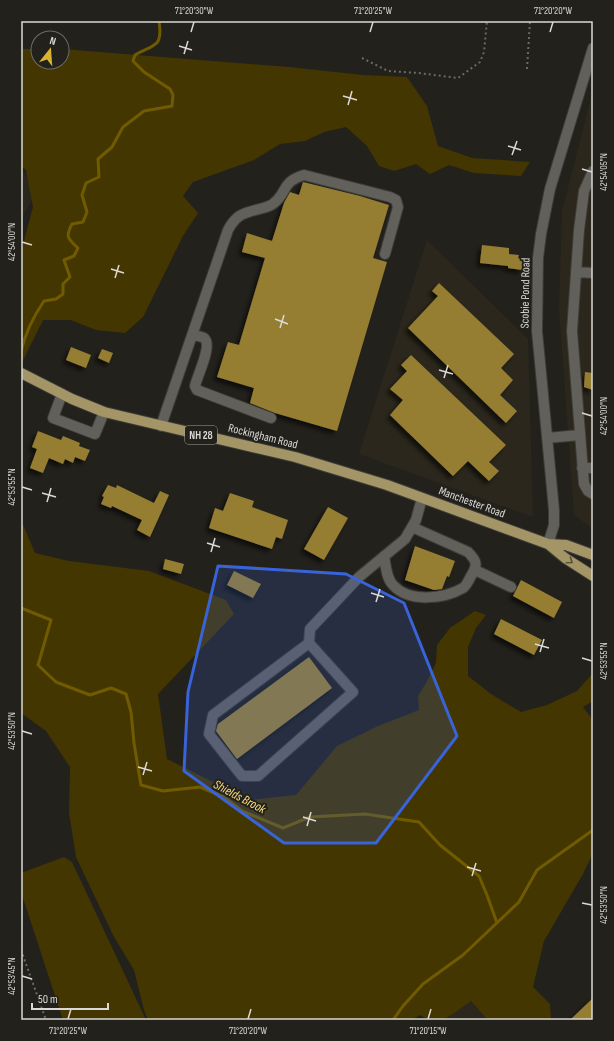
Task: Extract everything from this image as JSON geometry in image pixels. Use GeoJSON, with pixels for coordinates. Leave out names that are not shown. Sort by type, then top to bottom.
{"type":"FeatureCollection","features":[{"type":"Feature","properties":{"kind":"main road","name":"Rockingham Road"},"geometry":{"type":"LineString","coordinates":[[21,373],[62,394],[104,412],[295,458],[387,485]]}},
{"type":"Feature","properties":{"kind":"main road","name":"Manchester Road"},"geometry":{"type":"LineString","coordinates":[[387,485],[548,544],[566,545],[593,555]]}},
{"type":"Feature","properties":{"kind":"main road","name":"Manchester Road"},"geometry":{"type":"LineString","coordinates":[[548,544],[565,558],[593,576]]}},
{"type":"Feature","properties":{"kind":"street","name":"Scobie Pond Road"},"geometry":{"type":"LineString","coordinates":[[548,544],[554,525],[554,510],[537,331],[538,276],[541,234],[556,166],[593,48]]}},
{"type":"Feature","properties":{"kind":"street"},"geometry":{"type":"LineString","coordinates":[[593,172],[584,191],[579,230],[572,331],[582,468],[585,488],[593,494]]}},
{"type":"Feature","properties":{"kind":"street"},"geometry":{"type":"LineString","coordinates":[[161,426],[228,230],[233,220],[242,214],[267,207],[274,203],[287,184],[295,178],[304,175],[390,196],[396,200],[398,207],[385,254]]}},
{"type":"Feature","properties":{"kind":"street"},"geometry":{"type":"LineString","coordinates":[[576,272],[593,273]]}},
{"type":"Feature","properties":{"kind":"street"},"geometry":{"type":"LineString","coordinates":[[192,335],[204,338],[207,343],[207,350],[195,386],[197,390],[272,418]]}},
{"type":"Feature","properties":{"kind":"street"},"geometry":{"type":"LineString","coordinates":[[62,394],[53,418],[95,434],[104,412]]}},
{"type":"Feature","properties":{"kind":"street"},"geometry":{"type":"LineString","coordinates":[[547,438],[580,435]]}},
{"type":"Feature","properties":{"kind":"street"},"geometry":{"type":"LineString","coordinates":[[582,468],[593,468]]}},
{"type":"Feature","properties":{"kind":"street"},"geometry":{"type":"LineString","coordinates":[[310,643],[213,715],[209,734],[242,776],[258,776],[353,692],[310,643],[310,629],[359,577],[405,539],[416,520],[422,498]]}},
{"type":"Feature","properties":{"kind":"street"},"geometry":{"type":"LineString","coordinates":[[384,556],[388,578],[393,586],[402,592],[413,596],[427,598],[464,588],[475,570],[476,564],[474,558],[468,552],[412,527]]}},
{"type":"Feature","properties":{"kind":"street"},"geometry":{"type":"LineString","coordinates":[[475,570],[511,587]]}},
{"type":"Feature","properties":{"kind":"path"},"geometry":{"type":"LineString","coordinates":[[362,58],[388,71],[458,78],[480,62],[484,52],[487,21]]}},
{"type":"Feature","properties":{"kind":"path"},"geometry":{"type":"LineString","coordinates":[[527,69],[530,21]]}},
{"type":"Feature","properties":{"kind":"path"},"geometry":{"type":"LineString","coordinates":[[21,950],[46,1020]]}},
{"type":"Feature","properties":{"kind":"highlighted area"},"geometry":{"type":"Polygon","coordinates":[[[218,566],[346,574],[404,603],[457,736],[376,843],[284,843],[184,771],[188,692],[218,566]]]}},
{"type":"Feature","properties":{"kind":"shaded area"},"geometry":{"type":"Polygon","coordinates":[[[21,49],[30,49],[30,70],[70,70],[70,50],[289,67],[363,75],[407,77],[427,106],[438,146],[472,158],[530,162],[521,176],[474,173],[449,165],[430,174],[416,164],[394,171],[379,166],[367,146],[346,127],[324,132],[305,141],[280,144],[254,160],[193,182],[183,196],[198,213],[183,236],[143,317],[125,333],[96,330],[71,320],[43,320],[22,362],[21,252],[33,207],[26,170],[21,166],[21,49]]]}},
{"type":"Feature","properties":{"kind":"shaded area"},"geometry":{"type":"Polygon","coordinates":[[[593,90],[593,529],[574,515],[559,308],[562,211],[593,90]]]}},
{"type":"Feature","properties":{"kind":"shaded area"},"geometry":{"type":"Polygon","coordinates":[[[21,171],[40,186],[21,219],[21,171]]]}},
{"type":"Feature","properties":{"kind":"shaded area"},"geometry":{"type":"Polygon","coordinates":[[[427,240],[528,339],[533,517],[359,454],[427,240]]]}},
{"type":"Feature","properties":{"kind":"shaded area"},"geometry":{"type":"Polygon","coordinates":[[[21,520],[35,553],[69,561],[149,571],[226,600],[234,614],[158,694],[167,759],[249,800],[296,795],[337,746],[378,726],[419,710],[418,696],[436,663],[437,645],[450,628],[475,611],[486,615],[476,628],[468,647],[468,676],[491,694],[521,712],[547,705],[577,691],[593,673],[593,701],[583,707],[593,720],[593,853],[583,874],[544,941],[533,987],[550,1004],[551,1020],[488,1020],[471,1001],[453,1014],[441,1020],[428,1019],[420,1015],[411,1020],[148,1020],[134,970],[114,937],[76,857],[69,813],[70,767],[46,731],[21,713],[21,520]]]}},
{"type":"Feature","properties":{"kind":"shaded area"},"geometry":{"type":"Polygon","coordinates":[[[64,857],[72,862],[146,1020],[63,1020],[21,892],[21,873],[64,857]]]}},
{"type":"Feature","properties":{"kind":"shaded area"},"geometry":{"type":"Polygon","coordinates":[[[487,972],[514,1020],[425,1020],[487,972]]]}},
{"type":"Feature","properties":{"kind":"building"},"geometry":{"type":"Polygon","coordinates":[[[303,182],[360,196],[389,205],[373,258],[387,262],[337,431],[275,413],[250,403],[254,388],[217,377],[228,342],[239,345],[265,258],[242,252],[247,233],[272,241],[284,203],[290,192],[299,195],[303,182]]]}},
{"type":"Feature","properties":{"kind":"building"},"geometry":{"type":"Polygon","coordinates":[[[482,245],[509,248],[509,254],[519,255],[518,258],[524,259],[522,270],[508,268],[508,266],[480,263],[482,245]]]}},
{"type":"Feature","properties":{"kind":"building"},"geometry":{"type":"Polygon","coordinates":[[[439,283],[514,354],[501,368],[513,380],[500,395],[517,411],[506,423],[408,328],[438,296],[432,291],[439,283]]]}},
{"type":"Feature","properties":{"kind":"building"},"geometry":{"type":"Polygon","coordinates":[[[71,347],[91,355],[86,368],[66,360],[71,347]]]}},
{"type":"Feature","properties":{"kind":"building"},"geometry":{"type":"Polygon","coordinates":[[[102,349],[113,353],[109,363],[98,358],[102,349]]]}},
{"type":"Feature","properties":{"kind":"building"},"geometry":{"type":"Polygon","coordinates":[[[411,355],[506,445],[489,462],[499,471],[489,481],[468,461],[453,476],[390,415],[403,400],[390,389],[407,371],[401,365],[411,355]]]}},
{"type":"Feature","properties":{"kind":"building"},"geometry":{"type":"Polygon","coordinates":[[[585,372],[593,373],[593,390],[584,387],[585,372]]]}},
{"type":"Feature","properties":{"kind":"building"},"geometry":{"type":"Polygon","coordinates":[[[38,431],[61,440],[63,436],[80,443],[79,446],[90,450],[85,461],[75,457],[73,463],[65,459],[63,464],[49,458],[43,473],[30,468],[37,449],[32,447],[38,431]]]}},
{"type":"Feature","properties":{"kind":"building"},"geometry":{"type":"Polygon","coordinates":[[[108,485],[116,488],[117,485],[154,503],[160,491],[169,495],[150,537],[137,530],[142,520],[112,506],[111,508],[101,504],[104,497],[102,496],[108,485]]]}},
{"type":"Feature","properties":{"kind":"building"},"geometry":{"type":"Polygon","coordinates":[[[230,493],[254,501],[252,507],[288,520],[282,539],[276,537],[272,549],[209,528],[215,508],[223,511],[230,493]]]}},
{"type":"Feature","properties":{"kind":"building"},"geometry":{"type":"Polygon","coordinates":[[[328,507],[348,518],[324,560],[304,549],[328,507]]]}},
{"type":"Feature","properties":{"kind":"building"},"geometry":{"type":"Polygon","coordinates":[[[415,546],[455,561],[449,577],[447,576],[442,589],[434,590],[405,580],[415,546]]]}},
{"type":"Feature","properties":{"kind":"building"},"geometry":{"type":"Polygon","coordinates":[[[165,559],[184,564],[181,574],[163,569],[165,559]]]}},
{"type":"Feature","properties":{"kind":"building"},"geometry":{"type":"Polygon","coordinates":[[[234,571],[261,584],[253,598],[227,585],[234,571]]]}},
{"type":"Feature","properties":{"kind":"building"},"geometry":{"type":"Polygon","coordinates":[[[521,580],[562,602],[554,618],[513,596],[521,580]]]}},
{"type":"Feature","properties":{"kind":"building"},"geometry":{"type":"Polygon","coordinates":[[[501,619],[542,640],[534,655],[494,634],[501,619]]]}},
{"type":"Feature","properties":{"kind":"building"},"geometry":{"type":"Polygon","coordinates":[[[309,657],[332,688],[237,759],[216,731],[218,724],[309,657]]]}},
{"type":"Feature","properties":{"kind":"building"},"geometry":{"type":"Polygon","coordinates":[[[593,998],[593,1020],[570,1020],[593,998]]]}},
{"type":"Feature","properties":{"kind":"waterway","name":"Shields Brook"},"geometry":{"type":"LineString","coordinates":[[21,352],[27,332],[40,307],[44,301],[56,299],[63,294],[63,284],[70,277],[64,260],[74,256],[78,248],[70,240],[68,235],[72,224],[83,222],[87,212],[82,195],[86,183],[99,177],[98,159],[112,147],[123,127],[144,111],[172,106],[173,95],[170,89],[144,72],[133,61],[135,55],[152,47],[158,41],[160,36],[159,21]]}},
{"type":"Feature","properties":{"kind":"waterway","name":"Shields Brook"},"geometry":{"type":"LineString","coordinates":[[21,608],[51,620],[38,665],[56,682],[90,695],[111,688],[126,694],[131,712],[134,743],[141,785],[163,791],[200,787],[224,797],[242,811],[283,828],[310,817],[365,814],[419,822],[440,845],[479,876],[497,923]]}},
{"type":"Feature","properties":{"kind":"waterway","name":"Shields Brook"},"geometry":{"type":"LineString","coordinates":[[393,1020],[403,1006],[423,984],[463,955],[519,902],[537,870],[593,830]]}}]}
